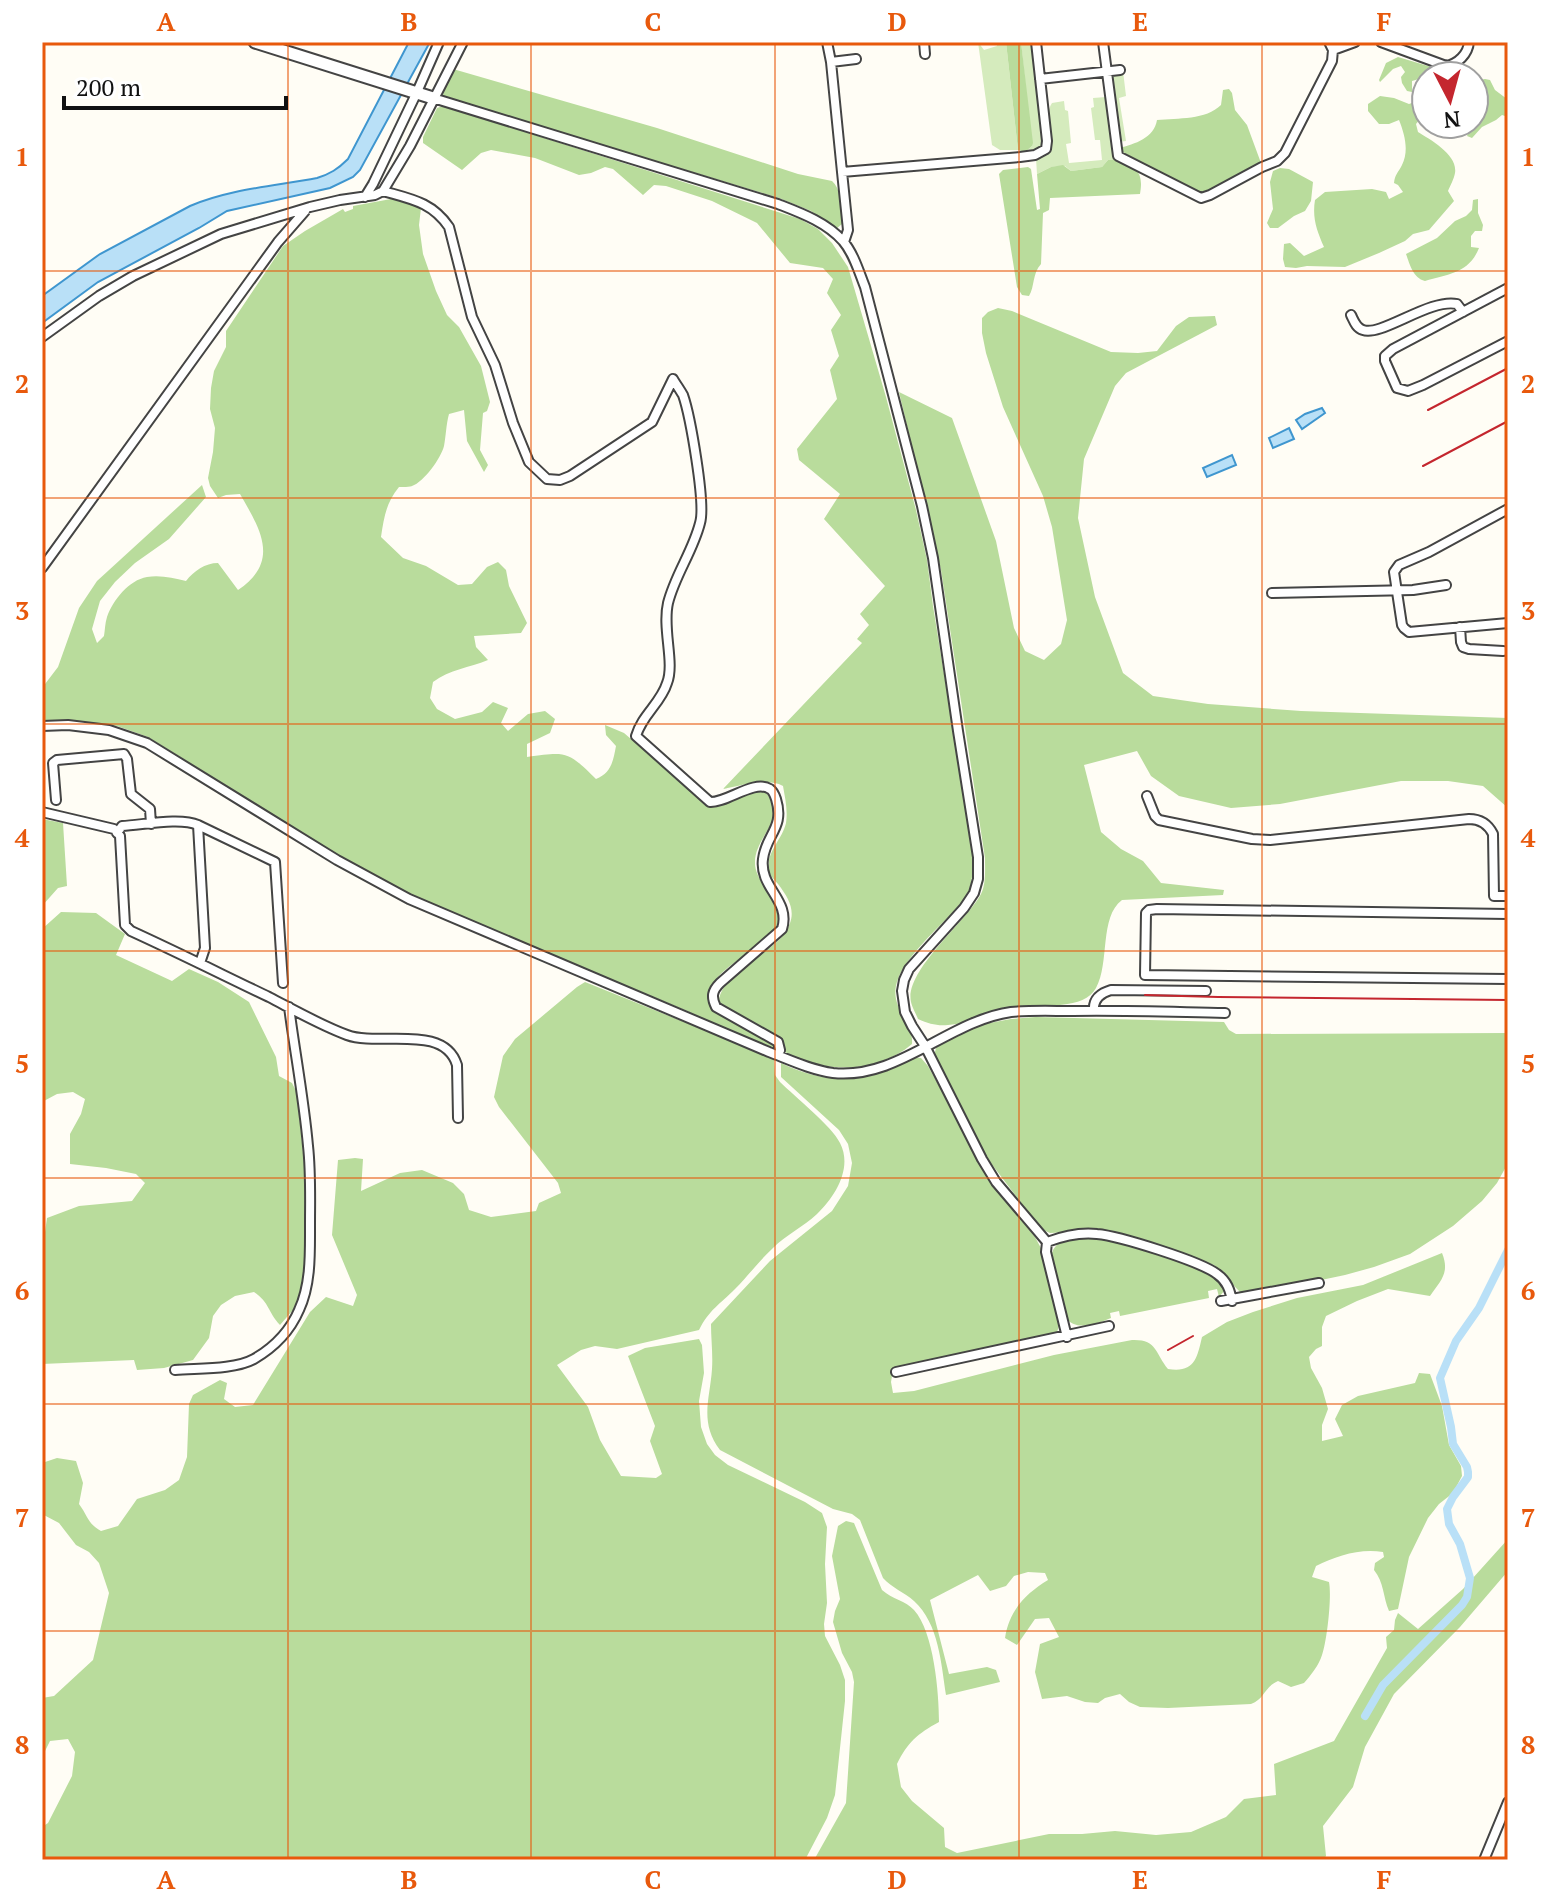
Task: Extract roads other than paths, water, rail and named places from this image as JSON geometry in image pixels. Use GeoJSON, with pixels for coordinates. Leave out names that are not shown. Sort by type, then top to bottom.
{"type":"FeatureCollection","features":[{"type":"Feature","properties":{"kind":"street"},"geometry":{"type":"LineString","coordinates":[[255,42],[778,204],[812,217],[844,242],[865,287],[922,506],[933,558],[978,857],[978,879],[974,893],[918,957],[904,980],[905,1012],[996,1182],[1047,1242],[1046,1252],[1067,1337]]}},
{"type":"Feature","properties":{"kind":"street"},"geometry":{"type":"LineString","coordinates":[[365,197],[412,90],[439,42]]}},
{"type":"Feature","properties":{"kind":"street"},"geometry":{"type":"LineString","coordinates":[[42,337],[133,276],[221,234],[310,207],[383,191],[410,146],[463,42]]}},
{"type":"Feature","properties":{"kind":"street"},"geometry":{"type":"LineString","coordinates":[[827,42],[848,230],[844,242]]}},
{"type":"Feature","properties":{"kind":"street"},"geometry":{"type":"LineString","coordinates":[[924,42],[925,54]]}},
{"type":"Feature","properties":{"kind":"street"},"geometry":{"type":"LineString","coordinates":[[842,172],[1041,153],[1046,149],[1047,141],[1036,42]]}},
{"type":"Feature","properties":{"kind":"street"},"geometry":{"type":"LineString","coordinates":[[1103,42],[1118,156],[1201,198],[1281,158],[1332,61],[1331,46],[1355,42]]}},
{"type":"Feature","properties":{"kind":"street"},"geometry":{"type":"LineString","coordinates":[[1381,42],[1446,66],[1462,58],[1469,42]]}},
{"type":"Feature","properties":{"kind":"street"},"geometry":{"type":"LineString","coordinates":[[831,62],[856,59]]}},
{"type":"Feature","properties":{"kind":"street"},"geometry":{"type":"LineString","coordinates":[[1040,79],[1120,70]]}},
{"type":"Feature","properties":{"kind":"street"},"geometry":{"type":"LineString","coordinates":[[383,191],[434,209],[449,227],[472,317],[495,365],[513,423],[529,462],[547,479],[560,480],[570,476],[652,422],[673,379],[682,395],[702,496],[702,519],[668,603],[666,631],[670,671],[667,684],[640,722],[636,736],[710,802],[755,788],[773,791],[777,801],[777,829],[764,850],[762,862],[769,888],[784,910],[782,929],[720,983],[713,993],[713,1001],[716,1007],[778,1042],[780,1050]]}},
{"type":"Feature","properties":{"kind":"street"},"geometry":{"type":"LineString","coordinates":[[42,568],[278,242],[310,207]]}},
{"type":"Feature","properties":{"kind":"street"},"geometry":{"type":"LineString","coordinates":[[1508,288],[1388,353],[1385,361],[1397,388],[1408,391],[1508,341]]}},
{"type":"Feature","properties":{"kind":"street"},"geometry":{"type":"LineString","coordinates":[[1351,315],[1358,327],[1368,331],[1449,302],[1457,304],[1463,312]]}},
{"type":"Feature","properties":{"kind":"street"},"geometry":{"type":"LineString","coordinates":[[1508,509],[1399,565],[1394,572],[1402,625],[1409,632],[1508,623]]}},
{"type":"Feature","properties":{"kind":"street"},"geometry":{"type":"LineString","coordinates":[[1272,593],[1413,590],[1446,585]]}},
{"type":"Feature","properties":{"kind":"street"},"geometry":{"type":"LineString","coordinates":[[1460,627],[1463,647],[1503,651]]}},
{"type":"Feature","properties":{"kind":"street"},"geometry":{"type":"LineString","coordinates":[[42,726],[97,728],[147,743],[337,860],[400,895],[808,1067],[834,1073],[862,1072],[882,1067],[965,1027],[999,1015],[1024,1011],[1225,1013]]}},
{"type":"Feature","properties":{"kind":"street"},"geometry":{"type":"LineString","coordinates":[[56,800],[53,763],[57,760],[124,754],[131,794],[150,809],[151,824]]}},
{"type":"Feature","properties":{"kind":"street"},"geometry":{"type":"LineString","coordinates":[[1147,796],[1159,820],[1252,839],[1293,839],[1479,820],[1493,834],[1493,914]]}},
{"type":"Feature","properties":{"kind":"street"},"geometry":{"type":"LineString","coordinates":[[42,812],[114,829],[120,836],[125,925],[131,931],[348,1035],[433,1041],[446,1047],[457,1065],[458,1118]]}},
{"type":"Feature","properties":{"kind":"street"},"geometry":{"type":"LineString","coordinates":[[117,833],[122,826],[194,822],[275,862],[283,983]]}},
{"type":"Feature","properties":{"kind":"street"},"geometry":{"type":"LineString","coordinates":[[198,825],[205,948],[200,963]]}},
{"type":"Feature","properties":{"kind":"street"},"geometry":{"type":"LineString","coordinates":[[1494,896],[1508,896]]}},
{"type":"Feature","properties":{"kind":"street"},"geometry":{"type":"LineString","coordinates":[[1508,914],[1149,910],[1146,913],[1145,975],[1508,979]]}},
{"type":"Feature","properties":{"kind":"street"},"geometry":{"type":"LineString","coordinates":[[1094,1010],[1093,1004],[1098,997],[1111,990],[1206,991]]}},
{"type":"Feature","properties":{"kind":"street"},"geometry":{"type":"LineString","coordinates":[[175,1370],[250,1361],[268,1350],[286,1332],[299,1309],[308,1279],[310,1191],[308,1147],[289,1007]]}},
{"type":"Feature","properties":{"kind":"street"},"geometry":{"type":"LineString","coordinates":[[1047,1242],[1080,1234],[1120,1239],[1217,1274],[1226,1282],[1232,1301]]}},
{"type":"Feature","properties":{"kind":"street"},"geometry":{"type":"LineString","coordinates":[[1221,1301],[1319,1283]]}},
{"type":"Feature","properties":{"kind":"street"},"geometry":{"type":"LineString","coordinates":[[896,1372],[1109,1326]]}},
{"type":"Feature","properties":{"kind":"street"},"geometry":{"type":"LineString","coordinates":[[1484,1860],[1508,1802]]}},
{"type":"Feature","properties":{"kind":"water"},"geometry":{"type":"Polygon","coordinates":[[[409,42],[430,42],[360,170],[353,177],[330,188],[227,211],[98,282],[42,323],[42,296],[100,254],[190,206],[237,192],[317,178],[337,168],[348,159],[409,42]]]}},
{"type":"Feature","properties":{"kind":"water"},"geometry":{"type":"Polygon","coordinates":[[[1322,408],[1325,413],[1302,429],[1296,420],[1322,408]]]}},
{"type":"Feature","properties":{"kind":"water"},"geometry":{"type":"Polygon","coordinates":[[[1289,428],[1294,439],[1273,448],[1269,438],[1289,428]]]}},
{"type":"Feature","properties":{"kind":"water"},"geometry":{"type":"Polygon","coordinates":[[[1232,455],[1236,465],[1207,477],[1203,468],[1232,455]]]}},
{"type":"Feature","properties":{"kind":"waterway"},"geometry":{"type":"LineString","coordinates":[[1365,1716],[1383,1685],[1467,1597],[1470,1578],[1460,1544],[1449,1524],[1447,1509],[1468,1477],[1468,1472],[1453,1444],[1440,1378],[1456,1341],[1479,1308],[1508,1250]]}},
{"type":"Feature","properties":{"kind":"railway"},"geometry":{"type":"LineString","coordinates":[[1428,410],[1508,368]]}},
{"type":"Feature","properties":{"kind":"railway"},"geometry":{"type":"LineString","coordinates":[[1423,466],[1508,421]]}},
{"type":"Feature","properties":{"kind":"railway"},"geometry":{"type":"LineString","coordinates":[[1145,995],[1508,1000]]}},
{"type":"Feature","properties":{"kind":"railway"},"geometry":{"type":"LineString","coordinates":[[1168,1350],[1193,1336]]}}]}
